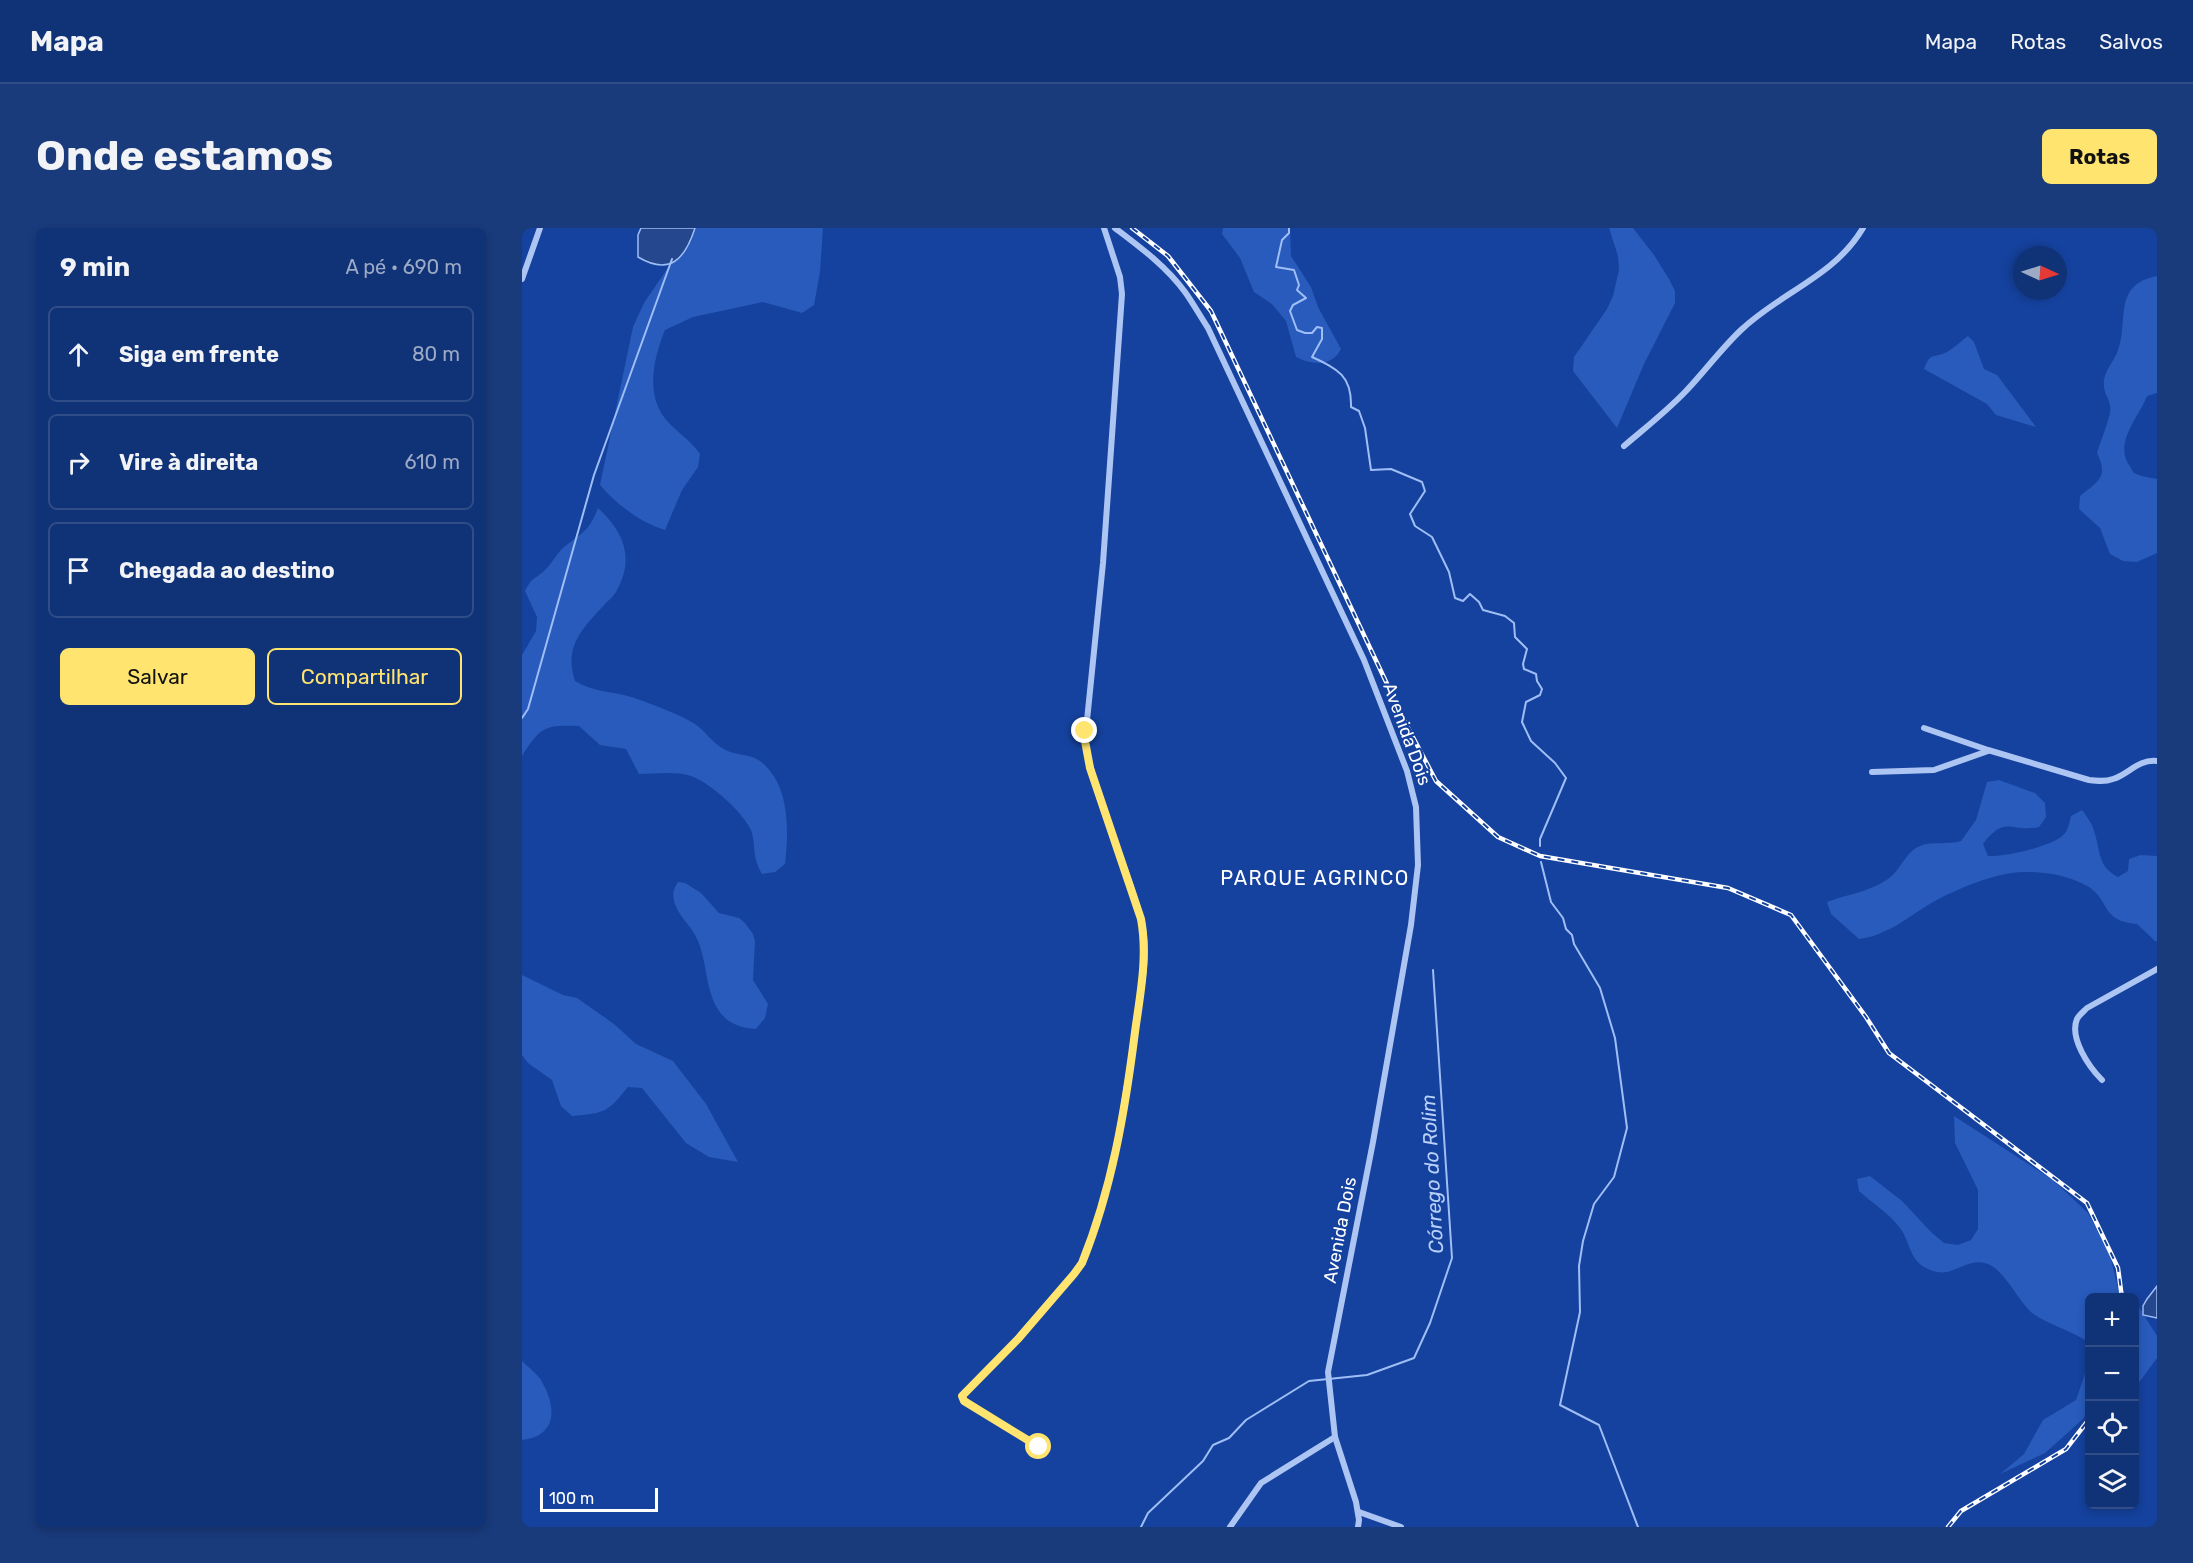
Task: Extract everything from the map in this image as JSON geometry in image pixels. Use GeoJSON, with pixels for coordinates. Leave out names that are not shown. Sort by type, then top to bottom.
{"type":"FeatureCollection","features":[{"type":"Feature","properties":{"kind":"street"},"geometry":{"type":"LineString","coordinates":[[522,279],[540,228]]}},
{"type":"Feature","properties":{"kind":"street"},"geometry":{"type":"LineString","coordinates":[[1039,1447],[964,1401],[962,1396],[1019,1338],[1082,1263],[1118,1148],[1143,978],[1144,950],[1141,919],[1090,768],[1085,741],[1103,563],[1122,294],[1120,278],[1104,228]]}},
{"type":"Feature","properties":{"kind":"street","name":"Avenida Dois"},"geometry":{"type":"LineString","coordinates":[[1115,228],[1170,274],[1208,328],[1364,660],[1407,771],[1416,807],[1418,865],[1412,925],[1328,1374],[1335,1437],[1359,1512],[1358,1527]]}},
{"type":"Feature","properties":{"kind":"street"},"geometry":{"type":"LineString","coordinates":[[1624,446],[1685,392],[1741,330],[1833,265],[1856,240],[1863,228]]}},
{"type":"Feature","properties":{"kind":"street"},"geometry":{"type":"LineString","coordinates":[[1924,728],[1988,750],[2089,780],[2103,782],[2113,779],[2139,763],[2157,761]]}},
{"type":"Feature","properties":{"kind":"street"},"geometry":{"type":"LineString","coordinates":[[1872,772],[1934,770],[1988,750]]}},
{"type":"Feature","properties":{"kind":"street"},"geometry":{"type":"LineString","coordinates":[[2102,1080],[2089,1067],[2080,1047],[2075,1028],[2079,1016],[2087,1008],[2157,969]]}},
{"type":"Feature","properties":{"kind":"street"},"geometry":{"type":"LineString","coordinates":[[1230,1527],[1261,1484],[1335,1437]]}},
{"type":"Feature","properties":{"kind":"street"},"geometry":{"type":"LineString","coordinates":[[1359,1512],[1401,1527]]}},
{"type":"Feature","properties":{"kind":"shaded area"},"geometry":{"type":"Polygon","coordinates":[[[641,228],[695,228],[681,256],[675,261],[659,265],[638,257],[638,235],[641,228]]]}},
{"type":"Feature","properties":{"kind":"shaded area"},"geometry":{"type":"Polygon","coordinates":[[[695,228],[823,228],[820,272],[814,305],[802,313],[763,302],[693,317],[665,330],[654,366],[654,391],[657,403],[670,424],[700,454],[698,467],[682,490],[665,530],[629,512],[600,485],[633,327],[644,303],[695,228]]]}},
{"type":"Feature","properties":{"kind":"shaded area"},"geometry":{"type":"Polygon","coordinates":[[[1223,228],[1290,228],[1291,256],[1311,287],[1318,307],[1341,349],[1337,355],[1321,363],[1309,362],[1296,357],[1286,321],[1272,304],[1254,292],[1240,258],[1222,234],[1223,228]]]}},
{"type":"Feature","properties":{"kind":"shaded area"},"geometry":{"type":"Polygon","coordinates":[[[1609,228],[1633,228],[1654,255],[1675,291],[1675,303],[1644,364],[1617,428],[1573,371],[1574,357],[1607,309],[1613,296],[1619,270],[1618,256],[1609,228]]]}},
{"type":"Feature","properties":{"kind":"shaded area"},"geometry":{"type":"Polygon","coordinates":[[[2157,276],[2157,393],[2147,396],[2129,430],[2124,447],[2125,456],[2134,473],[2157,479],[2157,553],[2137,562],[2123,561],[2110,554],[2100,528],[2079,509],[2080,496],[2102,474],[2097,453],[2110,413],[2104,382],[2121,341],[2128,296],[2133,287],[2157,276]]]}},
{"type":"Feature","properties":{"kind":"shaded area"},"geometry":{"type":"Polygon","coordinates":[[[1968,336],[1974,342],[1984,369],[1997,375],[2036,427],[1996,415],[1987,404],[1924,369],[1931,358],[1947,352],[1968,336]]]}},
{"type":"Feature","properties":{"kind":"shaded area"},"geometry":{"type":"Polygon","coordinates":[[[598,508],[620,535],[624,545],[625,566],[615,594],[583,629],[574,647],[572,669],[575,681],[595,689],[631,697],[673,713],[695,724],[726,751],[760,761],[777,782],[785,808],[787,837],[785,864],[775,872],[762,874],[748,825],[735,808],[699,779],[678,774],[639,774],[626,749],[600,745],[579,726],[558,726],[545,729],[539,733],[522,756],[522,655],[536,631],[537,617],[525,591],[562,549],[587,528],[598,508]]]}},
{"type":"Feature","properties":{"kind":"shaded area"},"geometry":{"type":"Polygon","coordinates":[[[1999,780],[2035,793],[2045,803],[2046,817],[2039,827],[2009,826],[1997,830],[1983,844],[1988,856],[2026,851],[2055,841],[2065,833],[2071,816],[2082,810],[2093,828],[2103,863],[2111,873],[2118,877],[2128,871],[2129,859],[2141,855],[2157,856],[2157,941],[2137,924],[2117,919],[2096,892],[2089,887],[2067,877],[2043,873],[2015,873],[1976,882],[1938,899],[1895,926],[1859,939],[1831,914],[1827,902],[1866,890],[1888,879],[1920,846],[1961,841],[1976,820],[1987,782],[1999,780]]]}},
{"type":"Feature","properties":{"kind":"shaded area"},"geometry":{"type":"Polygon","coordinates":[[[678,882],[685,883],[701,893],[719,913],[739,918],[753,934],[755,941],[753,980],[768,1004],[765,1018],[756,1029],[731,1022],[719,1011],[714,1002],[699,944],[675,904],[674,892],[678,882]]]}},
{"type":"Feature","properties":{"kind":"shaded area"},"geometry":{"type":"Polygon","coordinates":[[[522,975],[563,995],[577,998],[614,1024],[636,1044],[673,1061],[706,1104],[738,1162],[709,1157],[686,1143],[642,1088],[628,1087],[610,1107],[599,1112],[572,1116],[561,1106],[552,1080],[528,1063],[522,1055],[522,975]]]}},
{"type":"Feature","properties":{"kind":"shaded area"},"geometry":{"type":"Polygon","coordinates":[[[1954,1116],[2053,1180],[2088,1213],[2110,1254],[2119,1293],[2085,1293],[2085,1341],[2032,1313],[2004,1277],[1992,1266],[1977,1262],[1942,1272],[1924,1267],[1915,1259],[1896,1223],[1859,1191],[1857,1179],[1870,1176],[1902,1201],[1944,1243],[1958,1245],[1971,1240],[1978,1229],[1978,1190],[1955,1143],[1954,1116]]]}},
{"type":"Feature","properties":{"kind":"shaded area"},"geometry":{"type":"Polygon","coordinates":[[[2157,1286],[2157,1318],[2143,1315],[2143,1306],[2157,1286]]]}},
{"type":"Feature","properties":{"kind":"shaded area"},"geometry":{"type":"Polygon","coordinates":[[[2139,1307],[2157,1336],[2157,1358],[2139,1383],[2139,1307]]]}},
{"type":"Feature","properties":{"kind":"shaded area"},"geometry":{"type":"Polygon","coordinates":[[[522,1361],[535,1373],[547,1392],[551,1419],[548,1427],[542,1433],[522,1440],[522,1361]]]}},
{"type":"Feature","properties":{"kind":"shaded area"},"geometry":{"type":"Polygon","coordinates":[[[2085,1374],[2085,1416],[2083,1419],[2045,1453],[2000,1474],[2024,1454],[2043,1420],[2076,1400],[2085,1374]]]}},
{"type":"Feature","properties":{"kind":"waterway"},"geometry":{"type":"LineString","coordinates":[[1289,228],[1289,233],[1282,240],[1276,267],[1294,270],[1299,285],[1297,290],[1306,298],[1293,305],[1290,311],[1297,330],[1312,333],[1317,327],[1322,328],[1322,339],[1312,357],[1336,370],[1346,381],[1351,396],[1351,407],[1359,411],[1365,428],[1371,470],[1391,469],[1422,482],[1425,491],[1410,514],[1415,526],[1432,537],[1449,572],[1455,598],[1463,601],[1470,594],[1479,602],[1483,610],[1505,616],[1514,623],[1515,637],[1527,649],[1524,669],[1536,674],[1542,689],[1540,695],[1526,702],[1522,722],[1531,741],[1555,763],[1566,778],[1540,839],[1540,846]]}},
{"type":"Feature","properties":{"kind":"waterway"},"geometry":{"type":"LineString","coordinates":[[522,718],[528,709],[594,475],[672,259]]}},
{"type":"Feature","properties":{"kind":"waterway"},"geometry":{"type":"LineString","coordinates":[[1541,862],[1551,902],[1563,918],[1566,929],[1572,935],[1574,944],[1600,988],[1615,1038],[1627,1128],[1614,1177],[1594,1204],[1583,1241],[1579,1266],[1580,1312],[1560,1405],[1599,1425],[1638,1527]]}},
{"type":"Feature","properties":{"kind":"waterway","name":"Córrego do Rolim"},"geometry":{"type":"LineString","coordinates":[[1141,1527],[1148,1513],[1203,1461],[1213,1445],[1229,1438],[1246,1420],[1309,1381],[1367,1375],[1414,1358],[1430,1323],[1452,1258],[1433,970]]}},
{"type":"Feature","properties":{"kind":"railway"},"geometry":{"type":"LineString","coordinates":[[1132,228],[1168,256],[1211,311],[1405,722],[1436,781],[1498,837],[1540,856],[1728,888],[1791,915],[1866,1017],[1889,1053],[2087,1203],[2118,1268],[2121,1293]]}},
{"type":"Feature","properties":{"kind":"railway"},"geometry":{"type":"LineString","coordinates":[[1948,1527],[1961,1511],[2066,1449],[2085,1424]]}},
{"type":"Feature","properties":{"kind":"district","name":"PARQUE AGRINCO"},"geometry":{"type":"Point","coordinates":[1315,878]}},
{"type":"Feature","properties":{"kind":"route"},"geometry":{"type":"LineString","coordinates":[[1039,1447],[964,1401],[962,1396],[1019,1338],[1082,1263],[1118,1148],[1143,978],[1143,933],[1141,919],[1090,768],[1085,731]]}}]}
